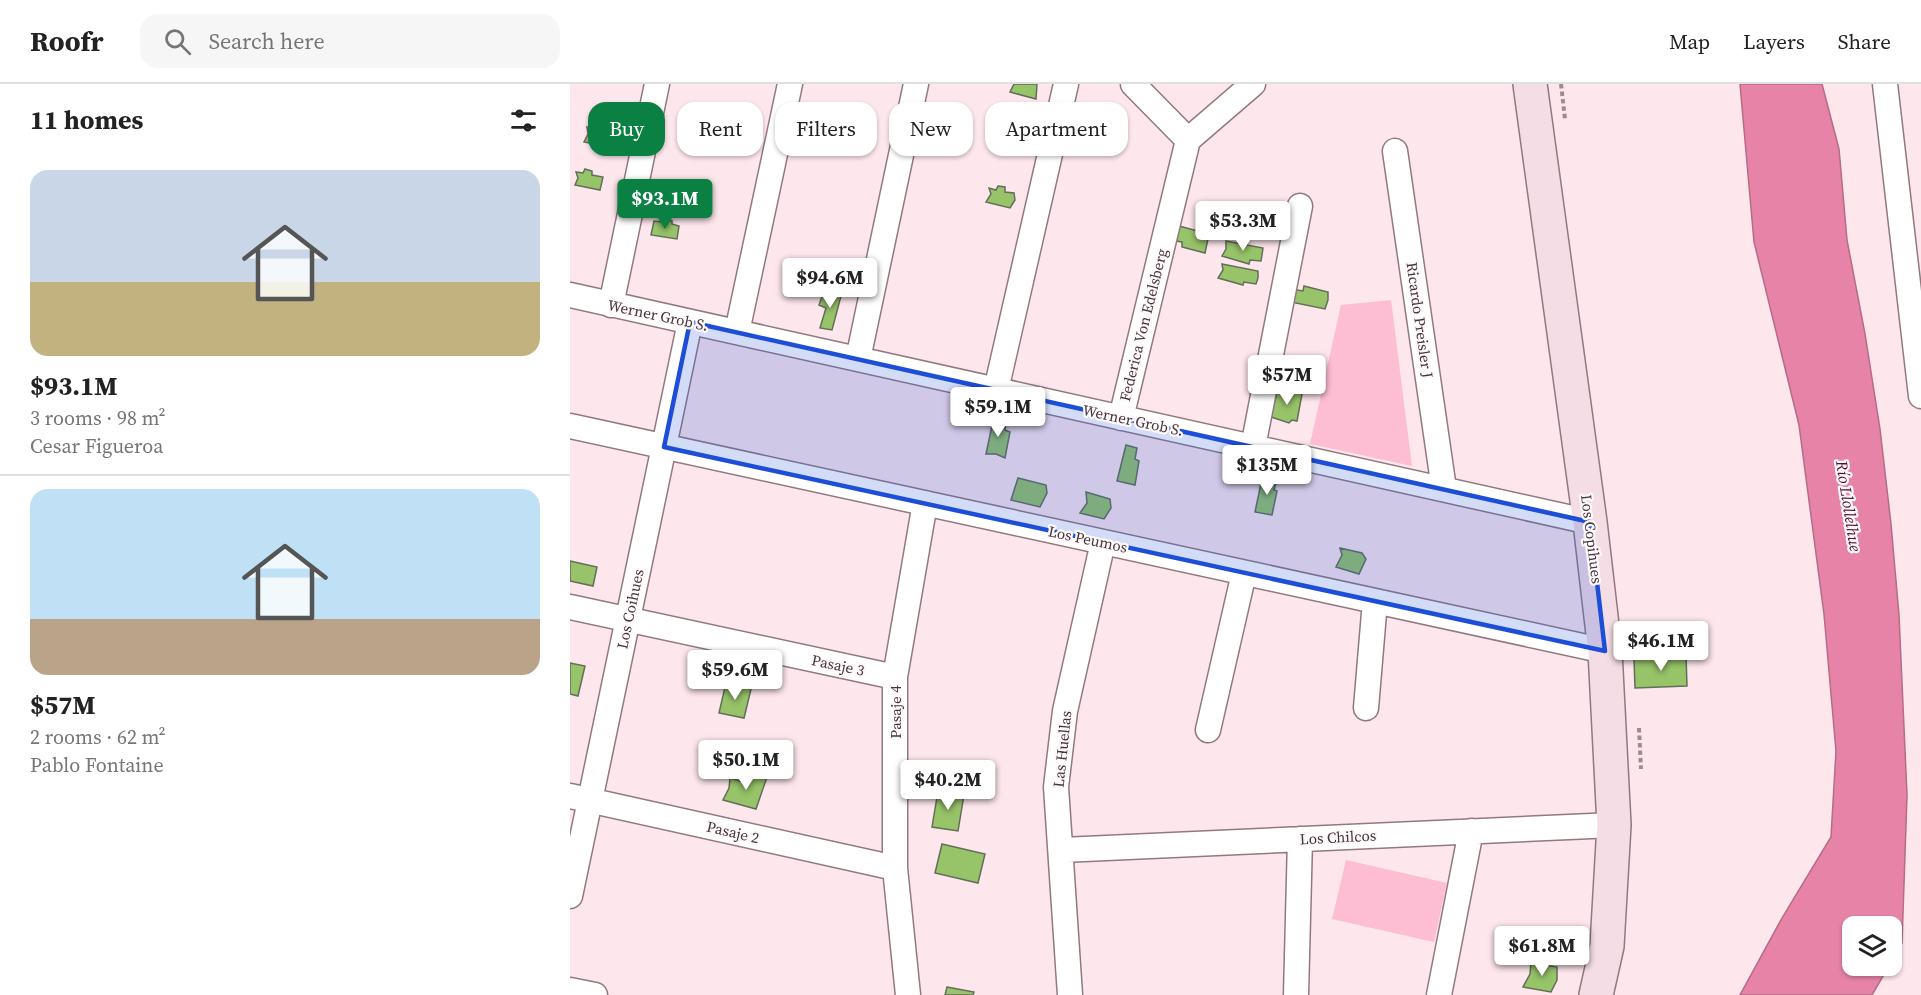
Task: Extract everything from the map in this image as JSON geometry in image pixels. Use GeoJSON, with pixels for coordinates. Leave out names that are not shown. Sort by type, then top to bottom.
{"type":"FeatureCollection","features":[{"type":"Feature","properties":{"kind":"main road","name":"Los Copihues"},"geometry":{"type":"LineString","coordinates":[[1530,84],[1590,522],[1605,651],[1614,825],[1607,946],[1596,995]]}},
{"type":"Feature","properties":{"kind":"street"},"geometry":{"type":"LineString","coordinates":[[611,304],[657,84]]}},
{"type":"Feature","properties":{"kind":"street"},"geometry":{"type":"LineString","coordinates":[[737,332],[790,84]]}},
{"type":"Feature","properties":{"kind":"street"},"geometry":{"type":"LineString","coordinates":[[858,359],[916,84]]}},
{"type":"Feature","properties":{"kind":"street"},"geometry":{"type":"LineString","coordinates":[[996,390],[1066,84]]}},
{"type":"Feature","properties":{"kind":"street"},"geometry":{"type":"LineString","coordinates":[[1133,84],[1188,140],[1253,84]]}},
{"type":"Feature","properties":{"kind":"street"},"geometry":{"type":"LineString","coordinates":[[1885,84],[1921,396]]}},
{"type":"Feature","properties":{"kind":"street","name":"Federica Von Edelsberg"},"geometry":{"type":"LineString","coordinates":[[1121,418],[1188,140]]}},
{"type":"Feature","properties":{"kind":"street","name":"Ricardo Preisler J"},"geometry":{"type":"LineString","coordinates":[[1395,152],[1444,489]]}},
{"type":"Feature","properties":{"kind":"street"},"geometry":{"type":"LineString","coordinates":[[1252,447],[1300,206]]}},
{"type":"Feature","properties":{"kind":"street","name":"Werner Grob S."},"geometry":{"type":"LineString","coordinates":[[570,295],[1590,522]]}},
{"type":"Feature","properties":{"kind":"street","name":"Los Coihues"},"geometry":{"type":"LineString","coordinates":[[570,897],[580,798],[628,619],[690,322]]}},
{"type":"Feature","properties":{"kind":"street","name":"Los Peumos"},"geometry":{"type":"LineString","coordinates":[[570,426],[1605,651]]}},
{"type":"Feature","properties":{"kind":"street","name":"Pasaje 4"},"geometry":{"type":"LineString","coordinates":[[908,995],[895,868],[895,677],[925,503]]}},
{"type":"Feature","properties":{"kind":"street","name":"Las Huellas"},"geometry":{"type":"LineString","coordinates":[[1070,995],[1056,787],[1065,711],[1102,542]]}},
{"type":"Feature","properties":{"kind":"street"},"geometry":{"type":"LineString","coordinates":[[1208,730],[1245,573]]}},
{"type":"Feature","properties":{"kind":"street"},"geometry":{"type":"LineString","coordinates":[[1366,708],[1375,601]]}},
{"type":"Feature","properties":{"kind":"street","name":"Pasaje 3"},"geometry":{"type":"LineString","coordinates":[[570,607],[895,677]]}},
{"type":"Feature","properties":{"kind":"street","name":"Pasaje 2"},"geometry":{"type":"LineString","coordinates":[[580,798],[895,868]]}},
{"type":"Feature","properties":{"kind":"street","name":"Los Chilcos"},"geometry":{"type":"LineString","coordinates":[[1062,850],[1614,825]]}},
{"type":"Feature","properties":{"kind":"street"},"geometry":{"type":"LineString","coordinates":[[1439,995],[1471,831]]}},
{"type":"Feature","properties":{"kind":"street"},"geometry":{"type":"LineString","coordinates":[[1296,995],[1300,839]]}},
{"type":"Feature","properties":{"kind":"street"},"geometry":{"type":"LineString","coordinates":[[570,990],[595,995]]}},
{"type":"Feature","properties":{"kind":"highlighted area"},"geometry":{"type":"Polygon","coordinates":[[[690,322],[1590,522],[1605,651],[664,447],[690,322]]]}},
{"type":"Feature","properties":{"kind":"shaded area"},"geometry":{"type":"Polygon","coordinates":[[[1391,300],[1412,466],[1310,444],[1341,305],[1391,300]]]}},
{"type":"Feature","properties":{"kind":"shaded area"},"geometry":{"type":"Polygon","coordinates":[[[1346,860],[1447,883],[1434,942],[1332,919],[1346,860]]]}},
{"type":"Feature","properties":{"kind":"water","name":"Río Llollelhue"},"geometry":{"type":"Polygon","coordinates":[[[1740,84],[1822,84],[1839,149],[1847,240],[1880,429],[1899,615],[1907,795],[1902,943],[1902,916],[1842,916],[1842,976],[1883,976],[1872,995],[1740,995],[1782,918],[1831,837],[1836,751],[1824,614],[1799,425],[1754,242],[1740,84]]]}},
{"type":"Feature","properties":{"kind":"building"},"geometry":{"type":"Polygon","coordinates":[[[1014,84],[1037,84],[1036,99],[1010,92],[1014,84]]]}},
{"type":"Feature","properties":{"kind":"building"},"geometry":{"type":"Polygon","coordinates":[[[585,169],[592,171],[592,175],[603,177],[600,190],[575,185],[578,178],[576,172],[583,173],[585,169]]]}},
{"type":"Feature","properties":{"kind":"building"},"geometry":{"type":"Polygon","coordinates":[[[998,186],[1005,187],[1005,192],[1014,193],[1015,200],[1010,208],[986,202],[991,194],[989,188],[996,190],[998,186]]]}},
{"type":"Feature","properties":{"kind":"building"},"geometry":{"type":"Polygon","coordinates":[[[663,220],[672,221],[672,224],[679,226],[677,239],[651,235],[654,221],[663,222],[663,220]]]}},
{"type":"Feature","properties":{"kind":"building"},"geometry":{"type":"Polygon","coordinates":[[[1179,226],[1209,234],[1205,253],[1182,247],[1182,242],[1175,241],[1179,226]]]}},
{"type":"Feature","properties":{"kind":"building"},"geometry":{"type":"Polygon","coordinates":[[[1226,241],[1263,248],[1261,261],[1250,260],[1249,264],[1222,256],[1226,249],[1226,241]]]}},
{"type":"Feature","properties":{"kind":"building"},"geometry":{"type":"Polygon","coordinates":[[[1222,264],[1258,271],[1256,284],[1244,282],[1243,285],[1218,278],[1223,270],[1222,264]]]}},
{"type":"Feature","properties":{"kind":"building"},"geometry":{"type":"Polygon","coordinates":[[[1304,286],[1328,292],[1325,309],[1286,301],[1291,289],[1303,291],[1304,286]]]}},
{"type":"Feature","properties":{"kind":"building"},"geometry":{"type":"Polygon","coordinates":[[[824,291],[841,296],[832,330],[820,328],[826,308],[819,305],[824,291]]]}},
{"type":"Feature","properties":{"kind":"building"},"geometry":{"type":"Polygon","coordinates":[[[1278,389],[1293,390],[1302,394],[1297,421],[1292,420],[1289,423],[1271,417],[1278,389]]]}},
{"type":"Feature","properties":{"kind":"building"},"geometry":{"type":"Polygon","coordinates":[[[994,416],[1006,420],[1005,430],[1010,432],[1005,458],[996,454],[986,454],[994,416]]]}},
{"type":"Feature","properties":{"kind":"building"},"geometry":{"type":"Polygon","coordinates":[[[1126,445],[1137,448],[1135,459],[1139,461],[1135,485],[1117,481],[1126,445]]]}},
{"type":"Feature","properties":{"kind":"building"},"geometry":{"type":"Polygon","coordinates":[[[1263,474],[1277,478],[1272,515],[1255,512],[1263,474]]]}},
{"type":"Feature","properties":{"kind":"building"},"geometry":{"type":"Polygon","coordinates":[[[1018,478],[1046,485],[1047,493],[1040,507],[1011,500],[1018,478]]]}},
{"type":"Feature","properties":{"kind":"building"},"geometry":{"type":"Polygon","coordinates":[[[1086,492],[1110,499],[1111,508],[1104,519],[1080,513],[1087,503],[1086,492]]]}},
{"type":"Feature","properties":{"kind":"building"},"geometry":{"type":"Polygon","coordinates":[[[1340,548],[1362,553],[1366,559],[1359,574],[1336,567],[1342,555],[1340,548]]]}},
{"type":"Feature","properties":{"kind":"building"},"geometry":{"type":"Polygon","coordinates":[[[570,561],[597,567],[593,586],[570,581],[570,561]]]}},
{"type":"Feature","properties":{"kind":"building"},"geometry":{"type":"Polygon","coordinates":[[[1686,655],[1687,686],[1635,688],[1634,659],[1686,655]]]}},
{"type":"Feature","properties":{"kind":"building"},"geometry":{"type":"Polygon","coordinates":[[[570,663],[585,666],[578,696],[570,694],[570,663]]]}},
{"type":"Feature","properties":{"kind":"building"},"geometry":{"type":"Polygon","coordinates":[[[726,683],[751,689],[744,718],[719,713],[726,683]]]}},
{"type":"Feature","properties":{"kind":"building"},"geometry":{"type":"Polygon","coordinates":[[[750,771],[767,777],[756,809],[723,800],[729,788],[730,778],[744,782],[750,771]]]}},
{"type":"Feature","properties":{"kind":"building"},"geometry":{"type":"Polygon","coordinates":[[[938,791],[964,795],[958,831],[932,827],[938,791]]]}},
{"type":"Feature","properties":{"kind":"building"},"geometry":{"type":"Polygon","coordinates":[[[942,844],[985,854],[978,883],[935,873],[942,844]]]}},
{"type":"Feature","properties":{"kind":"building"},"geometry":{"type":"Polygon","coordinates":[[[1531,962],[1557,967],[1557,980],[1551,992],[1523,987],[1530,974],[1531,962]]]}},
{"type":"Feature","properties":{"kind":"building"},"geometry":{"type":"Polygon","coordinates":[[[947,987],[974,992],[973,995],[945,995],[947,987]]]}}]}
